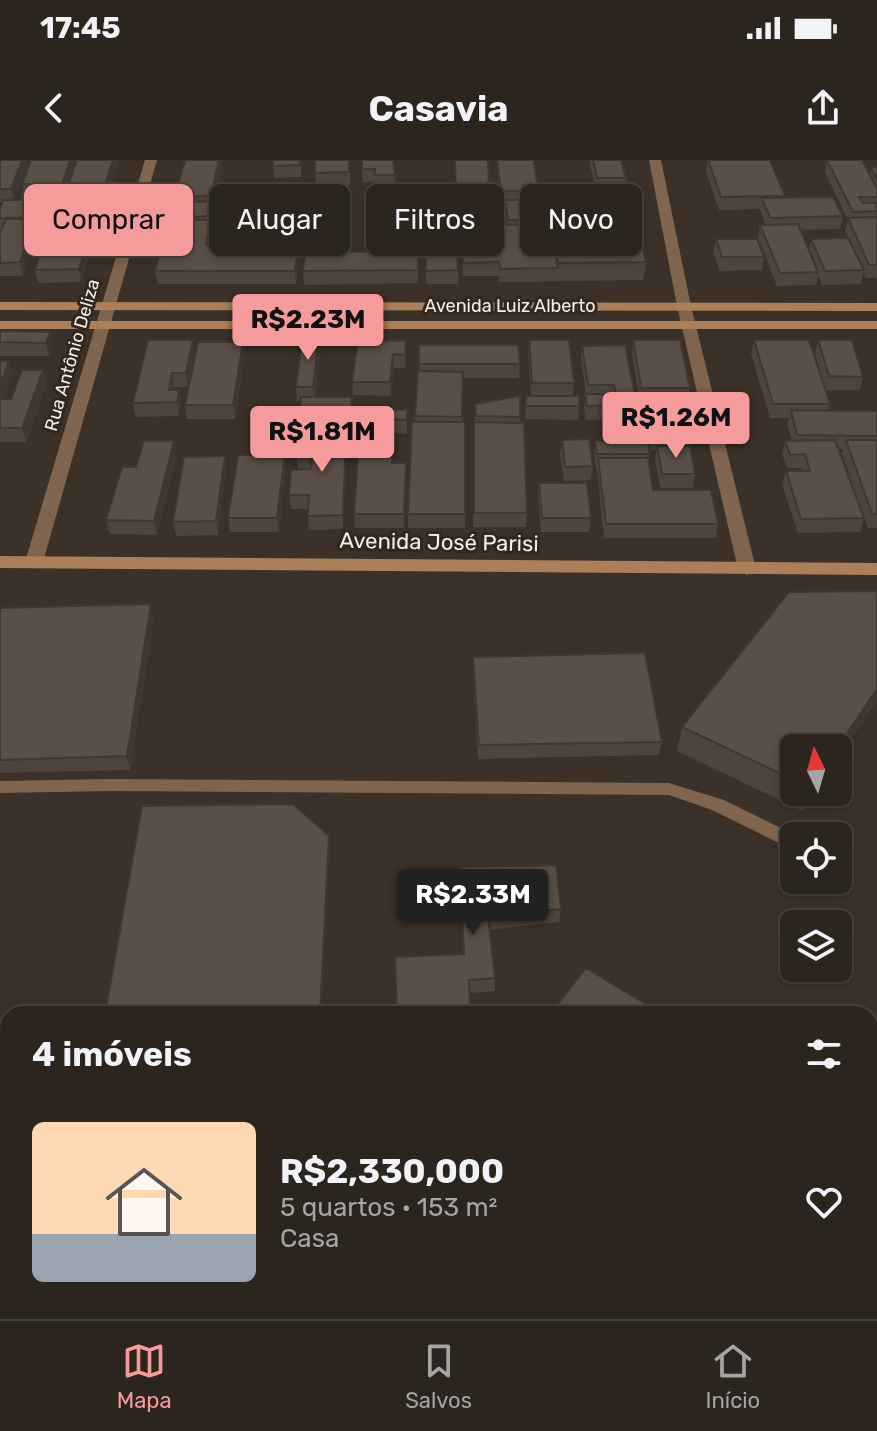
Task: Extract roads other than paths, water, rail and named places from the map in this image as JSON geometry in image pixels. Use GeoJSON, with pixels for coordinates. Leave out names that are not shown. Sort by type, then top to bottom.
{"type":"FeatureCollection","features":[{"type":"Feature","properties":{"kind":"main road","name":"Avenida Luiz Alberto"},"geometry":{"type":"LineString","coordinates":[[0,306],[877,307]]}},
{"type":"Feature","properties":{"kind":"main road","name":"Avenida Luiz Alberto"},"geometry":{"type":"LineString","coordinates":[[0,325],[877,325]]}},
{"type":"Feature","properties":{"kind":"main road","name":"Avenida José Parisi"},"geometry":{"type":"LineString","coordinates":[[0,562],[877,569]]}},
{"type":"Feature","properties":{"kind":"street","name":"Rua Antônio Deliza"},"geometry":{"type":"LineString","coordinates":[[34,562],[151,160]]}},
{"type":"Feature","properties":{"kind":"street"},"geometry":{"type":"LineString","coordinates":[[655,160],[684,306],[747,569]]}},
{"type":"Feature","properties":{"kind":"lane"},"geometry":{"type":"LineString","coordinates":[[0,787],[669,789],[718,805],[780,836]]}}]}
